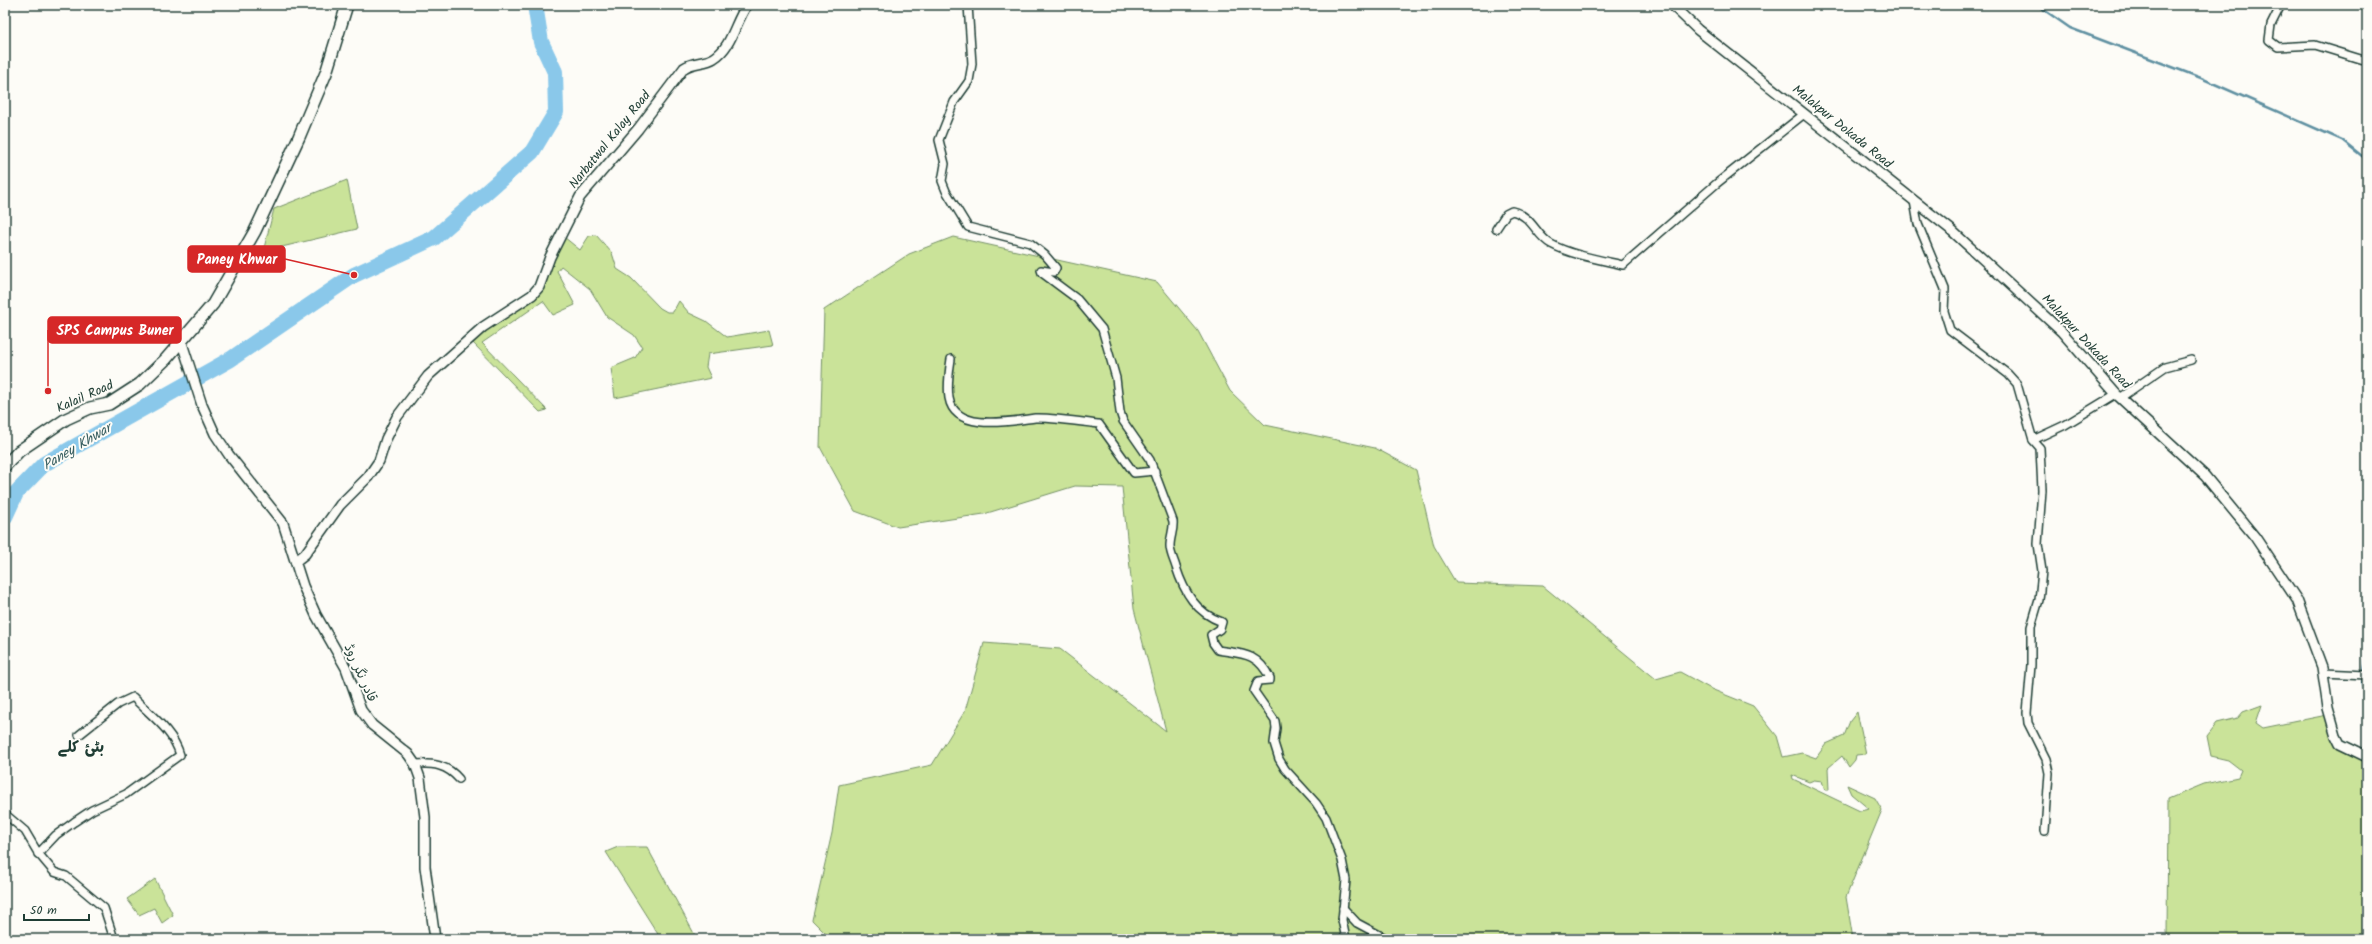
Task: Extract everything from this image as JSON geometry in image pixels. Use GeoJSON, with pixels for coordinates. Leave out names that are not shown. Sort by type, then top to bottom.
{"type":"FeatureCollection","features":[{"type":"Feature","properties":{"kind":"main road","name":"Kalail Road"},"geometry":{"type":"LineString","coordinates":[[5,466],[19,451],[66,419],[90,408],[109,404],[140,384],[166,359],[213,304],[230,272],[255,231],[299,137],[326,73],[347,5]]}},
{"type":"Feature","properties":{"kind":"street","name":"Narbatwal Kalay Road"},"geometry":{"type":"LineString","coordinates":[[296,561],[305,554],[340,505],[368,477],[379,461],[386,438],[397,417],[428,376],[483,327],[532,295],[539,288],[550,257],[580,197],[638,129],[684,68],[691,63],[711,60],[720,54],[747,5]]}},
{"type":"Feature","properties":{"kind":"street"},"geometry":{"type":"LineString","coordinates":[[968,5],[972,64],[969,81],[954,102],[939,140],[945,164],[942,181],[946,191],[968,227],[1030,243],[1045,254],[1056,268],[1054,272],[1041,270],[1042,273],[1078,299],[1102,329],[1116,378],[1120,412],[1123,421],[1150,460],[1173,521],[1174,529],[1170,547],[1184,586],[1195,604],[1207,616],[1222,622],[1220,629],[1212,635],[1213,643],[1218,650],[1240,652],[1255,659],[1270,678],[1270,680],[1258,681],[1254,692],[1275,721],[1276,728],[1274,743],[1285,769],[1316,803],[1330,828],[1342,860],[1346,880],[1342,920],[1346,939]]}},
{"type":"Feature","properties":{"kind":"street","name":"Malakpur Dokada Road"},"geometry":{"type":"LineString","coordinates":[[1672,5],[1698,30],[1950,228],[2062,332],[2118,396],[2205,476],[2255,537],[2297,600],[2316,646],[2323,673],[2333,730],[2340,744],[2367,757]]}},
{"type":"Feature","properties":{"kind":"street"},"geometry":{"type":"LineString","coordinates":[[2281,5],[2271,25],[2269,40],[2278,47],[2315,45],[2367,61]]}},
{"type":"Feature","properties":{"kind":"street"},"geometry":{"type":"LineString","coordinates":[[1496,229],[1506,214],[1512,211],[1522,214],[1550,244],[1586,256],[1623,265],[1716,184],[1804,114]]}},
{"type":"Feature","properties":{"kind":"street"},"geometry":{"type":"LineString","coordinates":[[1914,201],[1918,224],[1945,289],[1944,311],[1950,330],[2008,374],[2017,384],[2033,440],[2040,448],[2042,490],[2038,544],[2042,571],[2039,600],[2031,626],[2031,665],[2027,713],[2028,723],[2046,760],[2049,772],[2045,830]]}},
{"type":"Feature","properties":{"kind":"street","name":"قادر نگر روڈ"},"geometry":{"type":"LineString","coordinates":[[181,340],[188,366],[202,405],[215,434],[229,455],[283,523],[309,601],[346,668],[361,710],[372,725],[408,754],[415,764],[420,778],[424,816],[425,867],[435,939]]}},
{"type":"Feature","properties":{"kind":"street"},"geometry":{"type":"LineString","coordinates":[[951,359],[948,384],[949,400],[952,407],[961,416],[979,421],[998,422],[1046,418],[1099,424],[1134,473],[1155,471]]}},
{"type":"Feature","properties":{"kind":"street"},"geometry":{"type":"LineString","coordinates":[[2033,440],[2065,425],[2118,396],[2165,367],[2192,360]]}},
{"type":"Feature","properties":{"kind":"street"},"geometry":{"type":"LineString","coordinates":[[2323,673],[2367,675]]}},
{"type":"Feature","properties":{"kind":"street"},"geometry":{"type":"LineString","coordinates":[[38,854],[56,835],[74,822],[92,810],[126,794],[180,756],[177,744],[164,727],[133,697],[118,704],[79,735]]}},
{"type":"Feature","properties":{"kind":"street"},"geometry":{"type":"LineString","coordinates":[[415,764],[432,764],[451,770],[459,779]]}},
{"type":"Feature","properties":{"kind":"street"},"geometry":{"type":"LineString","coordinates":[[5,814],[25,831],[38,854],[54,872],[66,876],[104,908],[114,939]]}},
{"type":"Feature","properties":{"kind":"street"},"geometry":{"type":"LineString","coordinates":[[50,868],[56,863]]}},
{"type":"Feature","properties":{"kind":"street"},"geometry":{"type":"LineString","coordinates":[[1343,908],[1357,923],[1387,939]]}},
{"type":"Feature","properties":{"kind":"green space"},"geometry":{"type":"Polygon","coordinates":[[[347,180],[357,229],[265,251],[264,248],[274,209],[347,180]]]}},
{"type":"Feature","properties":{"kind":"green space"},"geometry":{"type":"Polygon","coordinates":[[[596,235],[612,253],[617,269],[631,278],[660,308],[667,312],[673,312],[679,301],[689,313],[706,321],[727,337],[769,330],[773,345],[708,354],[706,367],[711,378],[615,398],[611,368],[635,358],[642,347],[634,335],[607,317],[590,289],[561,266],[557,271],[575,305],[553,315],[543,301],[482,343],[547,410],[540,412],[472,342],[485,331],[536,297],[564,237],[580,250],[589,236],[596,235]]]}},
{"type":"Feature","properties":{"kind":"green space"},"geometry":{"type":"Polygon","coordinates":[[[953,237],[1157,282],[1198,331],[1230,391],[1265,425],[1375,448],[1416,470],[1434,546],[1456,583],[1543,586],[1656,679],[1680,672],[1711,689],[1753,706],[1777,736],[1783,757],[1802,753],[1816,758],[1826,744],[1844,736],[1850,721],[1857,712],[1866,754],[1856,755],[1855,760],[1849,767],[1842,756],[1828,768],[1829,790],[1825,790],[1822,781],[1814,780],[1809,782],[1792,775],[1793,779],[1860,811],[1869,809],[1851,794],[1847,785],[1875,798],[1882,810],[1846,897],[1853,939],[831,939],[812,920],[832,833],[839,785],[932,765],[965,711],[984,643],[1060,649],[1166,731],[1134,609],[1122,487],[1075,486],[984,514],[898,527],[855,511],[820,447],[824,310],[909,254],[953,237]]]}},
{"type":"Feature","properties":{"kind":"green space"},"geometry":{"type":"Polygon","coordinates":[[[2262,705],[2256,723],[2263,728],[2327,715],[2349,750],[2367,763],[2367,939],[2167,939],[2168,799],[2204,784],[2238,777],[2241,770],[2228,760],[2211,756],[2207,736],[2217,723],[2238,718],[2243,712],[2262,705]]]}},
{"type":"Feature","properties":{"kind":"green space"},"geometry":{"type":"Polygon","coordinates":[[[618,847],[647,847],[697,939],[661,939],[606,852],[618,847]]]}},
{"type":"Feature","properties":{"kind":"green space"},"geometry":{"type":"Polygon","coordinates":[[[155,879],[173,915],[162,923],[154,908],[139,915],[127,899],[155,879]]]}},
{"type":"Feature","properties":{"kind":"waterway","name":"Paney Khwar"},"geometry":{"type":"LineString","coordinates":[[5,517],[16,493],[44,464],[231,359],[354,275],[434,238],[532,152],[556,112],[555,72],[541,42],[535,5]]}},
{"type":"Feature","properties":{"kind":"waterway"},"geometry":{"type":"LineString","coordinates":[[2037,5],[2070,28],[2201,78],[2342,140],[2367,160]]}},
{"type":"Feature","properties":{"kind":"waterway"},"geometry":{"type":"LineString","coordinates":[[2367,653],[2362,685],[2367,706]]}},
{"type":"Feature","properties":{"kind":"place","name":"Paney Khwar"},"geometry":{"type":"Point","coordinates":[354,275]}},
{"type":"Feature","properties":{"kind":"place","name":"SPS Campus Buner"},"geometry":{"type":"Point","coordinates":[48,391]}},
{"type":"Feature","properties":{"kind":"district","name":"بٹئ کلے"},"geometry":{"type":"Point","coordinates":[81,748]}}]}
